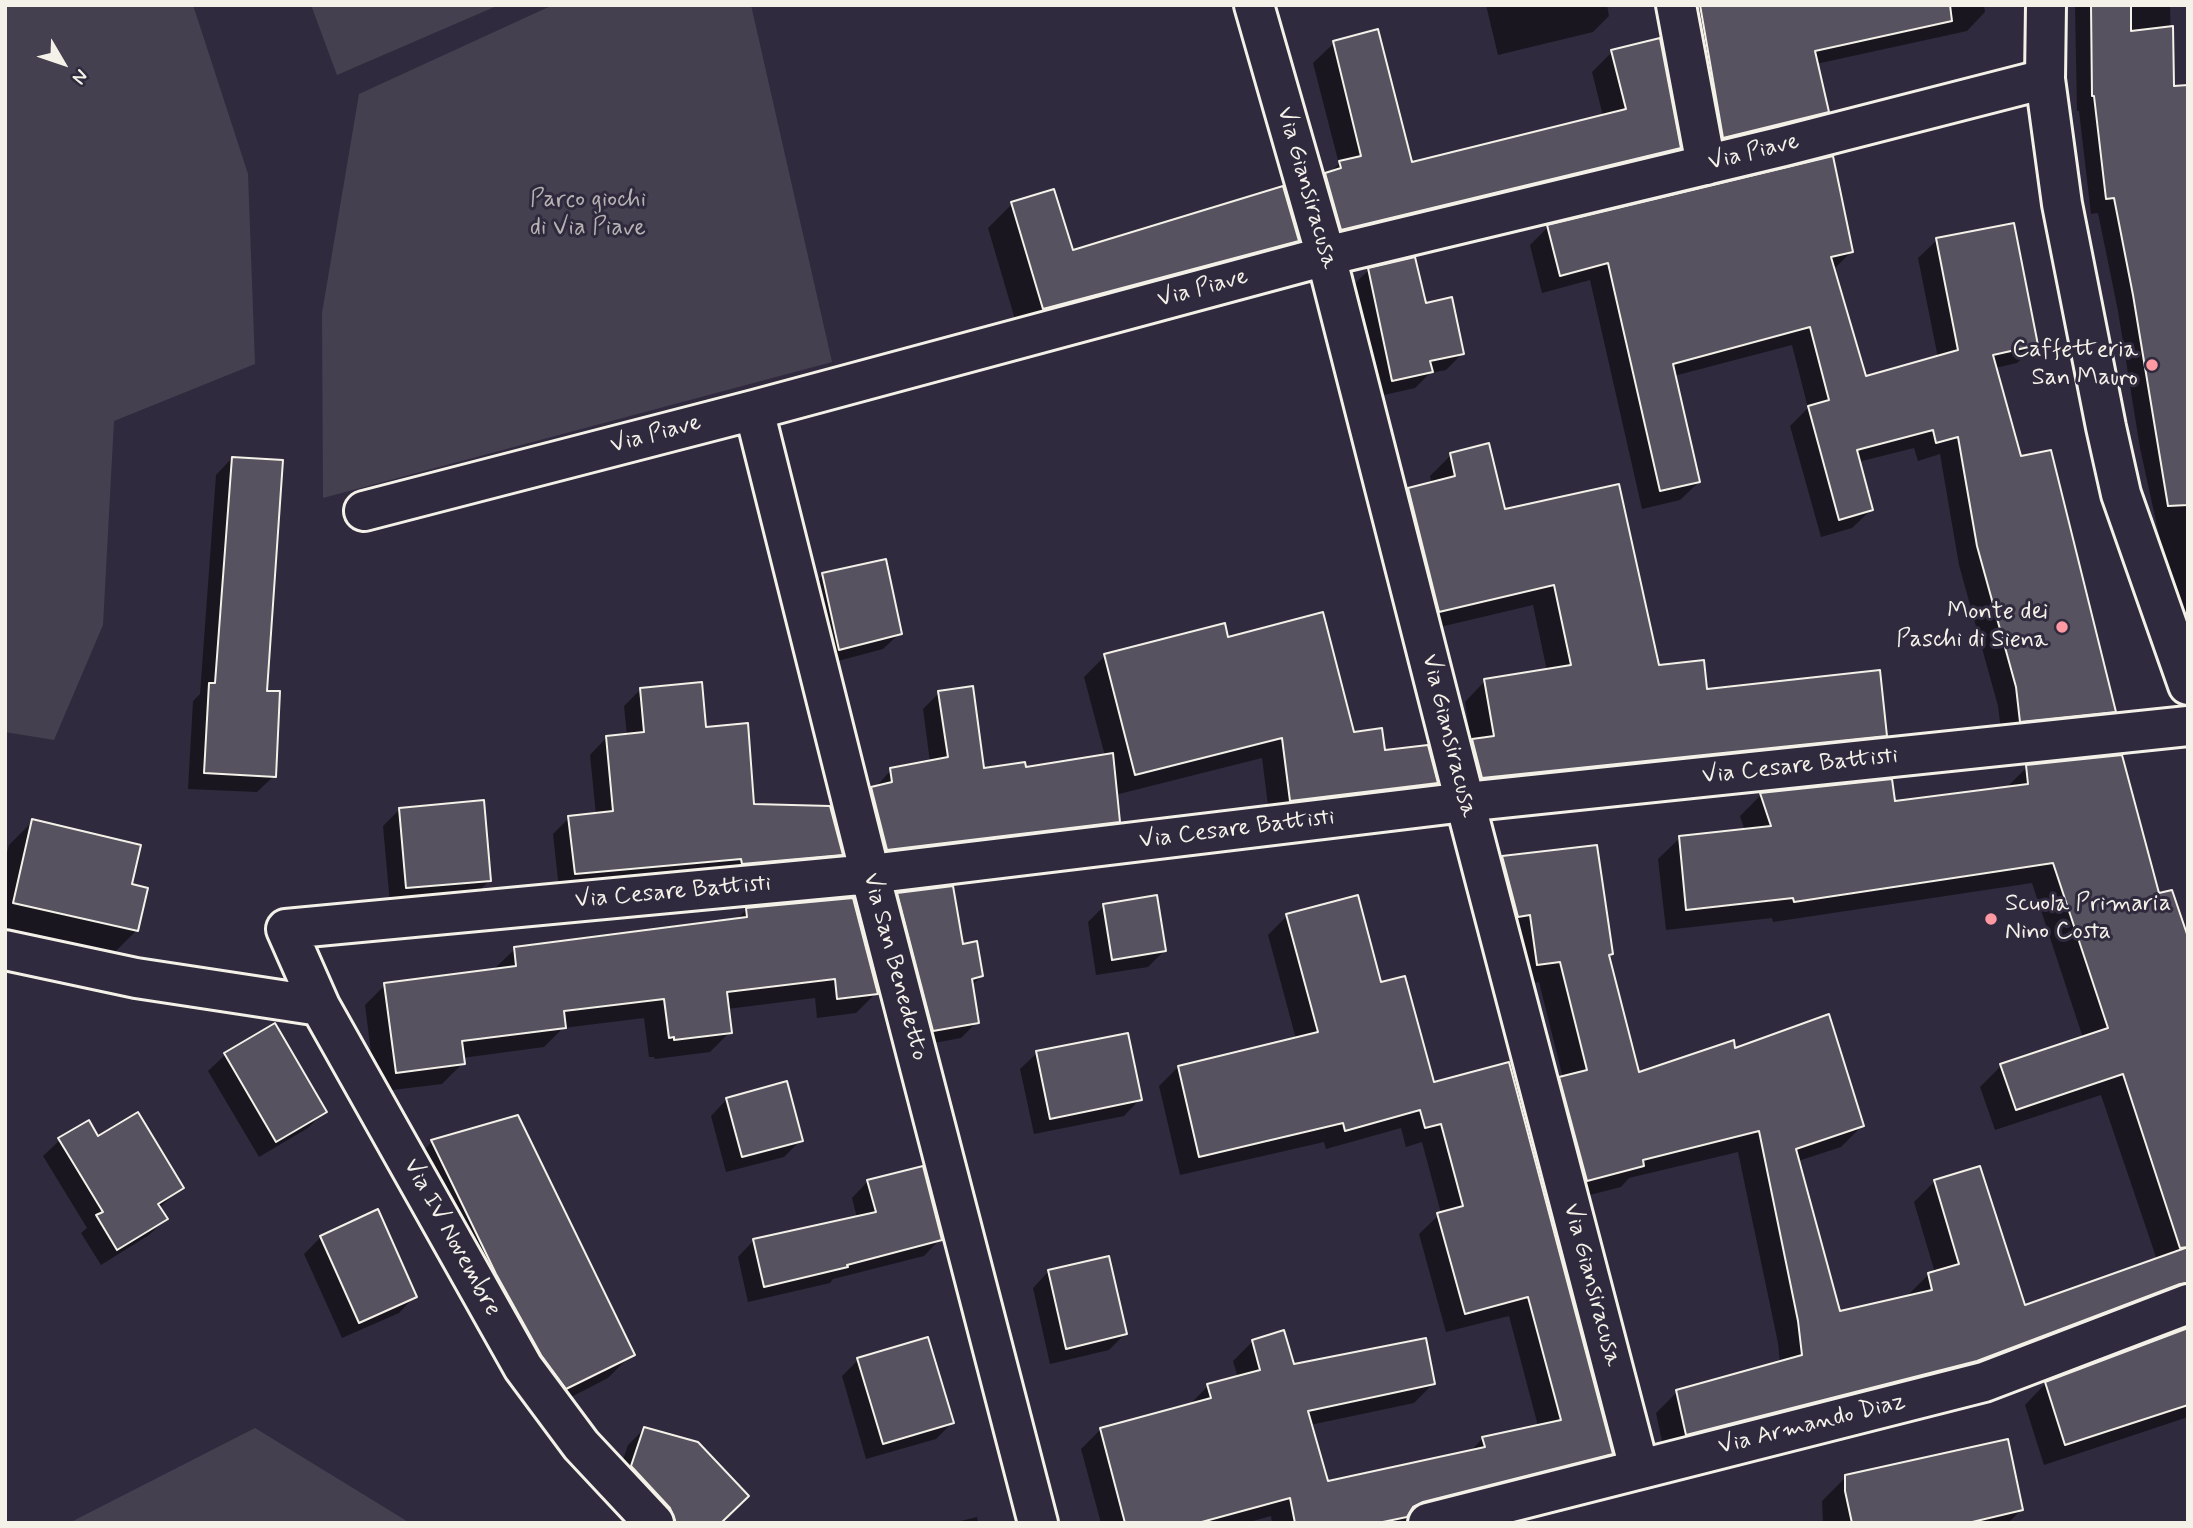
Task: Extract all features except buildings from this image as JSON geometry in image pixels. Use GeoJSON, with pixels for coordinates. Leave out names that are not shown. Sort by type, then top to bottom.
{"type":"FeatureCollection","features":[{"type":"Feature","properties":{"kind":"street","name":"Via Giansiracusa"},"geometry":{"type":"LineString","coordinates":[[1254,5],[1326,256],[1639,1468]]}},
{"type":"Feature","properties":{"kind":"street"},"geometry":{"type":"LineString","coordinates":[[1676,5],[1706,165]]}},
{"type":"Feature","properties":{"kind":"street"},"geometry":{"type":"LineString","coordinates":[[2046,5],[2045,79],[2062,204],[2106,427],[2121,494],[2188,685]]}},
{"type":"Feature","properties":{"kind":"street","name":"Via Piave"},"geometry":{"type":"LineString","coordinates":[[365,511],[754,410],[1326,256],[1706,165],[2045,79]]}},
{"type":"Feature","properties":{"kind":"street","name":"Via San Benedetto"},"geometry":{"type":"LineString","coordinates":[[754,410],[870,874],[1038,1523]]}},
{"type":"Feature","properties":{"kind":"street","name":"Via Cesare Battisti"},"geometry":{"type":"LineString","coordinates":[[286,929],[870,874],[1465,802],[2188,726]]}},
{"type":"Feature","properties":{"kind":"street","name":"Via IV Novembre"},"geometry":{"type":"LineString","coordinates":[[286,929],[320,1006],[523,1367],[581,1445],[654,1523]]}},
{"type":"Feature","properties":{"kind":"street"},"geometry":{"type":"LineString","coordinates":[[5,950],[136,978],[320,1006]]}},
{"type":"Feature","properties":{"kind":"street","name":"Via Armando Diaz"},"geometry":{"type":"LineString","coordinates":[[1429,1523],[1983,1382],[2188,1304]]}},
{"type":"Feature","properties":{"kind":"green space"},"geometry":{"type":"Polygon","coordinates":[[[5,5],[193,5],[248,174],[255,364],[114,421],[103,625],[54,740],[5,732],[5,5]]]}},
{"type":"Feature","properties":{"kind":"green space"},"geometry":{"type":"Polygon","coordinates":[[[311,5],[499,5],[337,75],[311,5]]]}},
{"type":"Feature","properties":{"kind":"green space","name":"Parco giochi di Via Piave"},"geometry":{"type":"Polygon","coordinates":[[[553,5],[751,5],[832,362],[323,498],[322,313],[359,94],[553,5]]]}},
{"type":"Feature","properties":{"kind":"green space"},"geometry":{"type":"Polygon","coordinates":[[[255,1428],[410,1523],[69,1523],[255,1428]]]}},
{"type":"Feature","properties":{"kind":"place","name":"Caffetteria San Mauro"},"geometry":{"type":"Point","coordinates":[2152,365]}},
{"type":"Feature","properties":{"kind":"place","name":"Monte dei Paschi di Siena"},"geometry":{"type":"Point","coordinates":[2062,627]}},
{"type":"Feature","properties":{"kind":"place","name":"Scuola Primaria Nino Costa"},"geometry":{"type":"Point","coordinates":[1991,919]}}]}
